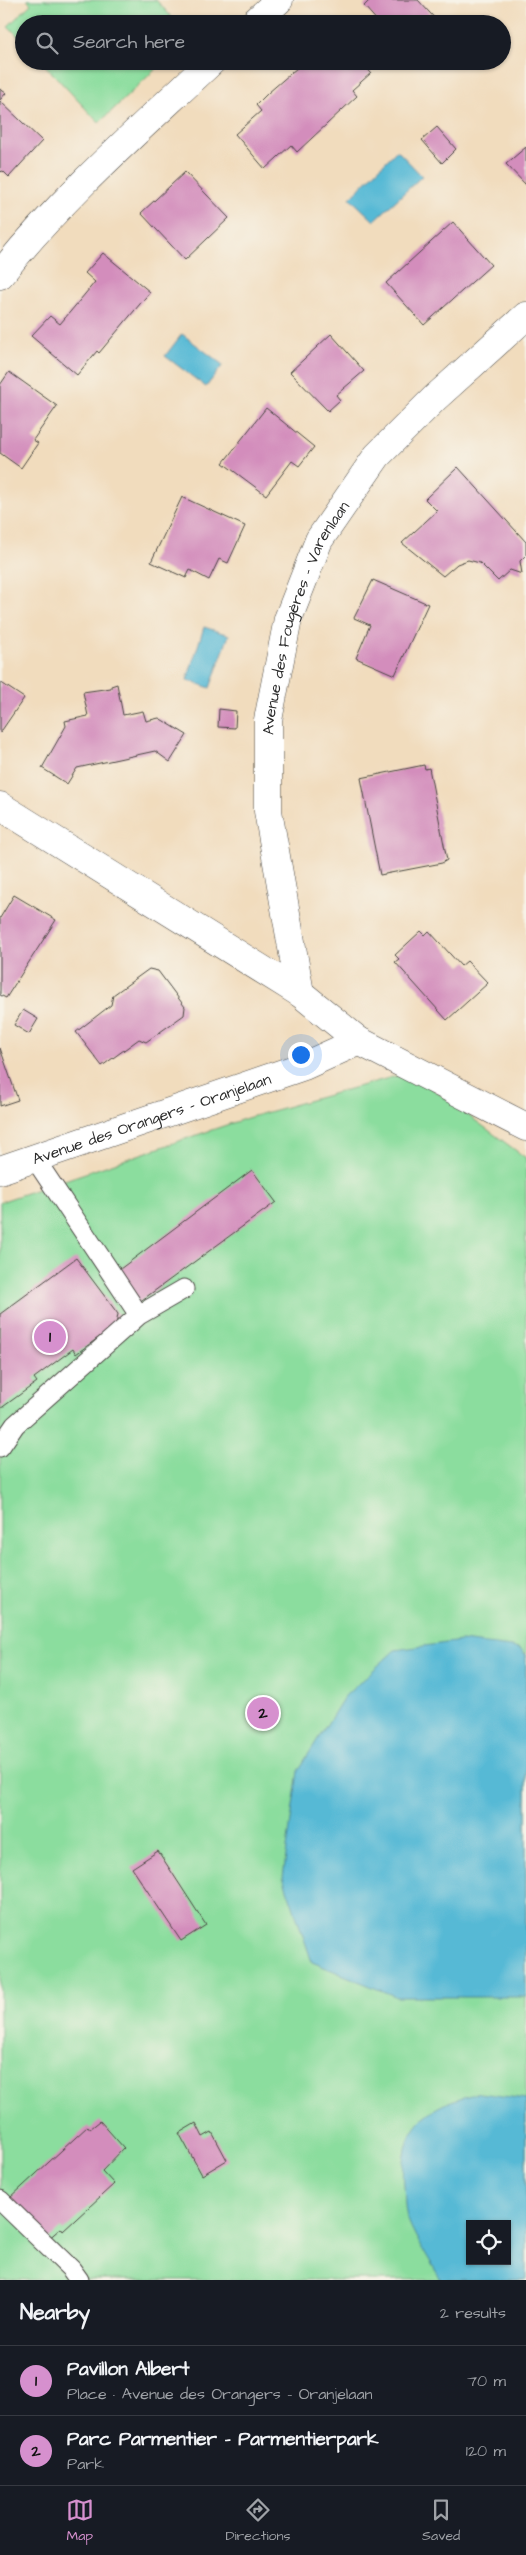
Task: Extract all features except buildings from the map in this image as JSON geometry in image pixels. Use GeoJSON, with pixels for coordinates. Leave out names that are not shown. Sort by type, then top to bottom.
{"type":"FeatureCollection","features":[{"type":"Feature","properties":{"kind":"street"},"geometry":{"type":"LineString","coordinates":[[263,15],[279,0]]}},
{"type":"Feature","properties":{"kind":"street"},"geometry":{"type":"LineString","coordinates":[[0,274],[31,235],[203,70]]}},
{"type":"Feature","properties":{"kind":"street","name":"Avenue des Fougères - Varenlaan"},"geometry":{"type":"LineString","coordinates":[[300,993],[268,811],[268,720],[288,619],[319,540],[377,456],[435,398],[526,316]]}},
{"type":"Feature","properties":{"kind":"street"},"geometry":{"type":"LineString","coordinates":[[0,806],[300,993],[359,1041],[526,1126]]}},
{"type":"Feature","properties":{"kind":"street","name":"Avenue des Orangers - Oranjelaan"},"geometry":{"type":"LineString","coordinates":[[0,1170],[304,1066],[359,1041]]}},
{"type":"Feature","properties":{"kind":"lane"},"geometry":{"type":"LineString","coordinates":[[35,1159],[139,1315]]}},
{"type":"Feature","properties":{"kind":"lane"},"geometry":{"type":"LineString","coordinates":[[0,1447],[15,1425],[139,1315],[184,1289]]}},
{"type":"Feature","properties":{"kind":"lane"},"geometry":{"type":"LineString","coordinates":[[0,2200],[79,2280]]}},
{"type":"Feature","properties":{"kind":"green space"},"geometry":{"type":"Polygon","coordinates":[[[27,0],[156,0],[170,15],[20,15],[31,4],[27,0]]]}},
{"type":"Feature","properties":{"kind":"green space"},"geometry":{"type":"Polygon","coordinates":[[[15,19],[15,33],[8,26],[15,19]]]}},
{"type":"Feature","properties":{"kind":"green space"},"geometry":{"type":"Polygon","coordinates":[[[49,70],[155,70],[99,123],[49,70]]]}},
{"type":"Feature","properties":{"kind":"green space"},"geometry":{"type":"Polygon","coordinates":[[[410,1072],[526,1158],[526,2280],[0,2280],[0,1202],[247,1118],[410,1072]]]}},
{"type":"Feature","properties":{"kind":"water"},"geometry":{"type":"Polygon","coordinates":[[[397,150],[422,176],[374,221],[350,198],[397,150]]]}},
{"type":"Feature","properties":{"kind":"water"},"geometry":{"type":"Polygon","coordinates":[[[182,334],[223,365],[206,387],[165,356],[182,334]]]}},
{"type":"Feature","properties":{"kind":"water"},"geometry":{"type":"Polygon","coordinates":[[[204,627],[229,635],[210,688],[187,680],[204,627]]]}},
{"type":"Feature","properties":{"kind":"water"},"geometry":{"type":"Polygon","coordinates":[[[461,1641],[520,1648],[526,1655],[526,1997],[397,1997],[312,1962],[283,1877],[298,1771],[344,1697],[395,1650],[461,1641]]]}},
{"type":"Feature","properties":{"kind":"water"},"geometry":{"type":"Polygon","coordinates":[[[480,2093],[526,2099],[526,2280],[441,2280],[411,2228],[405,2203],[404,2166],[406,2148],[420,2122],[431,2112],[445,2104],[480,2093]]]}},
{"type":"Feature","properties":{"kind":"place","name":"Pavillon Albert"},"geometry":{"type":"Point","coordinates":[50,1337]}},
{"type":"Feature","properties":{"kind":"place","name":"Parc Parmentier - Parmentierpark"},"geometry":{"type":"Point","coordinates":[263,1713]}}]}
